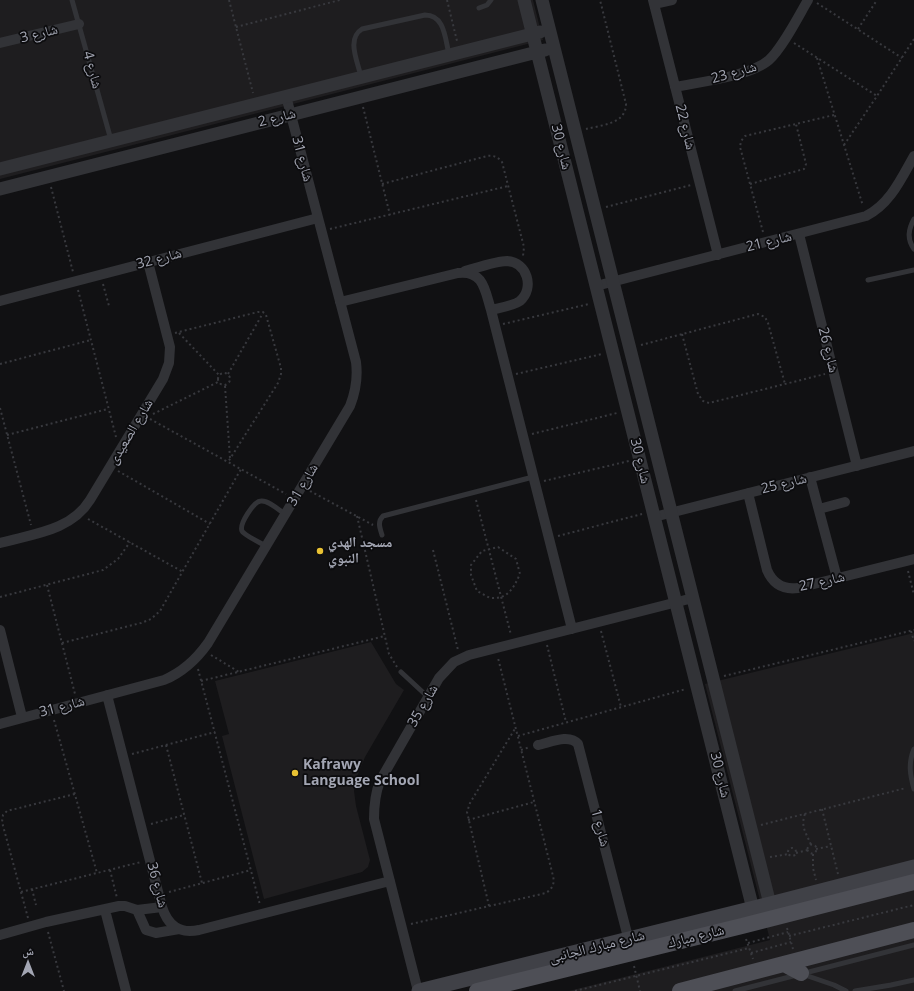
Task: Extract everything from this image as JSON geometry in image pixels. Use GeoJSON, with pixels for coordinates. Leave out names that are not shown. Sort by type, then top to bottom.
{"type":"FeatureCollection","features":[{"type":"Feature","properties":{"kind":"main road"},"geometry":{"type":"LineString","coordinates":[[776,913],[823,890],[914,867]]}},
{"type":"Feature","properties":{"kind":"main road","name":"شارع مبارك"},"geometry":{"type":"LineString","coordinates":[[478,991],[630,949],[776,913],[914,882]]}},
{"type":"Feature","properties":{"kind":"main road"},"geometry":{"type":"LineString","coordinates":[[680,991],[756,971],[794,966],[914,930]]}},
{"type":"Feature","properties":{"kind":"main road","name":"شارع مبارك الجانبى"},"geometry":{"type":"LineString","coordinates":[[419,991],[630,949]]}},
{"type":"Feature","properties":{"kind":"street","name":"شارع 30"},"geometry":{"type":"LineString","coordinates":[[524,0],[697,686],[751,919]]}},
{"type":"Feature","properties":{"kind":"street","name":"شارع 30"},"geometry":{"type":"LineString","coordinates":[[542,0],[751,828],[776,913]]}},
{"type":"Feature","properties":{"kind":"street"},"geometry":{"type":"LineString","coordinates":[[653,2],[672,0]]}},
{"type":"Feature","properties":{"kind":"street","name":"شارع 23"},"geometry":{"type":"LineString","coordinates":[[675,87],[751,71],[769,60],[778,49],[808,0]]}},
{"type":"Feature","properties":{"kind":"street","name":"شارع 22"},"geometry":{"type":"LineString","coordinates":[[653,2],[718,255]]}},
{"type":"Feature","properties":{"kind":"street","name":"شارع 3"},"geometry":{"type":"LineString","coordinates":[[0,43],[79,24]]}},
{"type":"Feature","properties":{"kind":"street","name":"شارع 2"},"geometry":{"type":"LineString","coordinates":[[0,169],[550,29]]}},
{"type":"Feature","properties":{"kind":"street","name":"شارع 2"},"geometry":{"type":"LineString","coordinates":[[0,189],[554,48]]}},
{"type":"Feature","properties":{"kind":"street","name":"شارع 31"},"geometry":{"type":"LineString","coordinates":[[0,724],[164,680],[184,670],[196,660],[204,650],[350,406],[356,388],[356,362],[286,96]]}},
{"type":"Feature","properties":{"kind":"street","name":"شارع 21"},"geometry":{"type":"LineString","coordinates":[[596,286],[866,216],[878,210],[887,200],[914,156]]}},
{"type":"Feature","properties":{"kind":"street","name":"شارع 32"},"geometry":{"type":"LineString","coordinates":[[0,301],[318,218]]}},
{"type":"Feature","properties":{"kind":"street","name":"شارع 26"},"geometry":{"type":"LineString","coordinates":[[799,234],[857,466]]}},
{"type":"Feature","properties":{"kind":"street"},"geometry":{"type":"LineString","coordinates":[[340,302],[506,261],[516,264],[524,270],[528,280],[525,295],[518,302],[490,310]]}},
{"type":"Feature","properties":{"kind":"street","name":"شارع الصعيدى"},"geometry":{"type":"LineString","coordinates":[[0,543],[60,526],[74,519],[79,514],[87,505],[166,372],[173,333],[148,262]]}},
{"type":"Feature","properties":{"kind":"street"},"geometry":{"type":"LineString","coordinates":[[458,273],[473,274],[484,285],[572,629]]}},
{"type":"Feature","properties":{"kind":"street","name":"شارع 25"},"geometry":{"type":"LineString","coordinates":[[654,514],[672,512],[914,451]]}},
{"type":"Feature","properties":{"kind":"street"},"geometry":{"type":"LineString","coordinates":[[810,478],[837,578]]}},
{"type":"Feature","properties":{"kind":"street","name":"شارع 27"},"geometry":{"type":"LineString","coordinates":[[748,493],[767,570],[773,580],[782,587],[793,589],[910,560]]}},
{"type":"Feature","properties":{"kind":"street"},"geometry":{"type":"LineString","coordinates":[[819,509],[845,502]]}},
{"type":"Feature","properties":{"kind":"street","name":"شارع 35"},"geometry":{"type":"LineString","coordinates":[[419,991],[374,819],[375,798],[384,773],[444,672],[460,658],[693,598]]}},
{"type":"Feature","properties":{"kind":"street"},"geometry":{"type":"LineString","coordinates":[[0,630],[22,717]]}},
{"type":"Feature","properties":{"kind":"street","name":"شارع 36"},"geometry":{"type":"LineString","coordinates":[[107,695],[162,907],[168,920],[179,929]]}},
{"type":"Feature","properties":{"kind":"street","name":"شارع 1"},"geometry":{"type":"LineString","coordinates":[[538,745],[570,738],[578,744],[630,949]]}},
{"type":"Feature","properties":{"kind":"street"},"geometry":{"type":"LineString","coordinates":[[137,910],[146,930],[156,933],[179,929],[193,931],[390,881]]}},
{"type":"Feature","properties":{"kind":"street"},"geometry":{"type":"LineString","coordinates":[[0,935],[46,922],[119,906],[125,906],[137,910],[162,907]]}},
{"type":"Feature","properties":{"kind":"street"},"geometry":{"type":"LineString","coordinates":[[104,910],[126,991]]}},
{"type":"Feature","properties":{"kind":"lane","name":"شارع 4"},"geometry":{"type":"LineString","coordinates":[[72,0],[111,141]]}},
{"type":"Feature","properties":{"kind":"lane"},"geometry":{"type":"LineString","coordinates":[[479,8],[487,5],[490,0]]}},
{"type":"Feature","properties":{"kind":"lane"},"geometry":{"type":"LineString","coordinates":[[361,77],[353,42],[356,34],[362,29],[425,14],[432,15],[441,22],[455,53]]}},
{"type":"Feature","properties":{"kind":"lane"},"geometry":{"type":"LineString","coordinates":[[914,219],[908,235],[909,241],[914,249]]}},
{"type":"Feature","properties":{"kind":"lane"},"geometry":{"type":"LineString","coordinates":[[868,280],[914,270]]}},
{"type":"Feature","properties":{"kind":"lane"},"geometry":{"type":"LineString","coordinates":[[382,535],[380,520],[383,516],[475,493],[534,481]]}},
{"type":"Feature","properties":{"kind":"lane"},"geometry":{"type":"LineString","coordinates":[[266,546],[244,532],[241,528],[242,522],[256,502],[260,501],[266,502],[285,514]]}},
{"type":"Feature","properties":{"kind":"lane"},"geometry":{"type":"LineString","coordinates":[[401,672],[428,697]]}},
{"type":"Feature","properties":{"kind":"lane"},"geometry":{"type":"LineString","coordinates":[[914,749],[910,762],[914,787]]}},
{"type":"Feature","properties":{"kind":"lane"},"geometry":{"type":"LineString","coordinates":[[735,991],[794,966],[914,945]]}},
{"type":"Feature","properties":{"kind":"lane"},"geometry":{"type":"LineString","coordinates":[[794,966],[846,991]]}},
{"type":"Feature","properties":{"kind":"lane"},"geometry":{"type":"LineString","coordinates":[[855,991],[914,980]]}},
{"type":"Feature","properties":{"kind":"path"},"geometry":{"type":"LineString","coordinates":[[229,0],[256,104]]}},
{"type":"Feature","properties":{"kind":"path"},"geometry":{"type":"LineString","coordinates":[[236,27],[340,0]]}},
{"type":"Feature","properties":{"kind":"path"},"geometry":{"type":"LineString","coordinates":[[447,0],[455,53]]}},
{"type":"Feature","properties":{"kind":"path"},"geometry":{"type":"LineString","coordinates":[[576,131],[617,121],[624,115],[626,108],[600,0]]}},
{"type":"Feature","properties":{"kind":"path"},"geometry":{"type":"LineString","coordinates":[[812,0],[902,58]]}},
{"type":"Feature","properties":{"kind":"path"},"geometry":{"type":"LineString","coordinates":[[858,29],[877,0]]}},
{"type":"Feature","properties":{"kind":"path"},"geometry":{"type":"LineString","coordinates":[[785,37],[877,96]]}},
{"type":"Feature","properties":{"kind":"path"},"geometry":{"type":"LineString","coordinates":[[844,145],[914,39]]}},
{"type":"Feature","properties":{"kind":"path"},"geometry":{"type":"LineString","coordinates":[[817,58],[866,216]]}},
{"type":"Feature","properties":{"kind":"path"},"geometry":{"type":"LineString","coordinates":[[360,97],[390,215]]}},
{"type":"Feature","properties":{"kind":"path"},"geometry":{"type":"LineString","coordinates":[[766,243],[740,147],[743,138],[745,136],[834,115]]}},
{"type":"Feature","properties":{"kind":"path"},"geometry":{"type":"LineString","coordinates":[[750,184],[804,169],[806,164],[796,124]]}},
{"type":"Feature","properties":{"kind":"path"},"geometry":{"type":"LineString","coordinates":[[382,184],[491,156],[498,158],[502,162],[524,247],[523,256],[516,264]]}},
{"type":"Feature","properties":{"kind":"path"},"geometry":{"type":"LineString","coordinates":[[49,176],[119,452]]}},
{"type":"Feature","properties":{"kind":"path"},"geometry":{"type":"LineString","coordinates":[[595,209],[700,183]]}},
{"type":"Feature","properties":{"kind":"path"},"geometry":{"type":"LineString","coordinates":[[321,231],[508,186]]}},
{"type":"Feature","properties":{"kind":"path"},"geometry":{"type":"LineString","coordinates":[[100,275],[109,306]]}},
{"type":"Feature","properties":{"kind":"path"},"geometry":{"type":"LineString","coordinates":[[494,326],[600,301]]}},
{"type":"Feature","properties":{"kind":"path"},"geometry":{"type":"LineString","coordinates":[[173,333],[263,312]]}},
{"type":"Feature","properties":{"kind":"path"},"geometry":{"type":"LineString","coordinates":[[228,374],[263,312]]}},
{"type":"Feature","properties":{"kind":"path"},"geometry":{"type":"LineString","coordinates":[[228,462],[278,383],[281,374],[280,363],[266,315],[263,312]]}},
{"type":"Feature","properties":{"kind":"path"},"geometry":{"type":"LineString","coordinates":[[630,348],[754,314],[762,315],[768,323],[785,384]]}},
{"type":"Feature","properties":{"kind":"path"},"geometry":{"type":"LineString","coordinates":[[173,333],[219,375]]}},
{"type":"Feature","properties":{"kind":"path"},"geometry":{"type":"LineString","coordinates":[[682,334],[698,394],[700,398],[706,402],[712,403],[834,371]]}},
{"type":"Feature","properties":{"kind":"path"},"geometry":{"type":"LineString","coordinates":[[0,364],[91,340]]}},
{"type":"Feature","properties":{"kind":"path"},"geometry":{"type":"LineString","coordinates":[[507,376],[613,352]]}},
{"type":"Feature","properties":{"kind":"path"},"geometry":{"type":"LineString","coordinates":[[219,375],[222,373],[228,374]]}},
{"type":"Feature","properties":{"kind":"path"},"geometry":{"type":"LineString","coordinates":[[225,386],[231,379],[228,374]]}},
{"type":"Feature","properties":{"kind":"path"},"geometry":{"type":"LineString","coordinates":[[218,382],[219,375]]}},
{"type":"Feature","properties":{"kind":"path"},"geometry":{"type":"LineString","coordinates":[[218,382],[225,386]]}},
{"type":"Feature","properties":{"kind":"path"},"geometry":{"type":"LineString","coordinates":[[218,382],[147,417],[294,499]]}},
{"type":"Feature","properties":{"kind":"path"},"geometry":{"type":"LineString","coordinates":[[225,386],[230,459]]}},
{"type":"Feature","properties":{"kind":"path"},"geometry":{"type":"LineString","coordinates":[[0,408],[33,534]]}},
{"type":"Feature","properties":{"kind":"path"},"geometry":{"type":"LineString","coordinates":[[7,435],[108,409]]}},
{"type":"Feature","properties":{"kind":"path"},"geometry":{"type":"LineString","coordinates":[[523,436],[628,410]]}},
{"type":"Feature","properties":{"kind":"path"},"geometry":{"type":"LineString","coordinates":[[534,481],[640,458]]}},
{"type":"Feature","properties":{"kind":"path"},"geometry":{"type":"LineString","coordinates":[[110,467],[210,524]]}},
{"type":"Feature","properties":{"kind":"path"},"geometry":{"type":"LineString","coordinates":[[62,643],[141,624],[151,619],[164,606],[241,469]]}},
{"type":"Feature","properties":{"kind":"path"},"geometry":{"type":"LineString","coordinates":[[302,487],[380,529]]}},
{"type":"Feature","properties":{"kind":"path"},"geometry":{"type":"LineString","coordinates":[[475,493],[514,644]]}},
{"type":"Feature","properties":{"kind":"path"},"geometry":{"type":"LineString","coordinates":[[79,514],[183,572]]}},
{"type":"Feature","properties":{"kind":"path"},"geometry":{"type":"LineString","coordinates":[[549,538],[654,514]]}},
{"type":"Feature","properties":{"kind":"path"},"geometry":{"type":"LineString","coordinates":[[357,516],[385,636],[393,662],[401,672]]}},
{"type":"Feature","properties":{"kind":"path"},"geometry":{"type":"LineString","coordinates":[[0,597],[102,570],[113,564],[118,559],[130,542]]}},
{"type":"Feature","properties":{"kind":"path"},"geometry":{"type":"LineString","coordinates":[[489,548],[500,548],[514,556],[518,562],[520,571],[519,577],[510,592],[501,596],[490,598],[478,592],[471,575],[471,565],[482,551],[489,548]]}},
{"type":"Feature","properties":{"kind":"path"},"geometry":{"type":"LineString","coordinates":[[433,550],[460,658]]}},
{"type":"Feature","properties":{"kind":"path"},"geometry":{"type":"LineString","coordinates":[[910,560],[914,594]]}},
{"type":"Feature","properties":{"kind":"path"},"geometry":{"type":"LineString","coordinates":[[47,585],[78,703]]}},
{"type":"Feature","properties":{"kind":"path"},"geometry":{"type":"LineString","coordinates":[[599,622],[622,707]]}},
{"type":"Feature","properties":{"kind":"path"},"geometry":{"type":"LineString","coordinates":[[714,679],[913,630],[914,641]]}},
{"type":"Feature","properties":{"kind":"path"},"geometry":{"type":"LineString","coordinates":[[201,681],[385,636]]}},
{"type":"Feature","properties":{"kind":"path"},"geometry":{"type":"LineString","coordinates":[[545,636],[566,722]]}},
{"type":"Feature","properties":{"kind":"path"},"geometry":{"type":"LineString","coordinates":[[402,926],[546,893],[552,887],[553,876],[496,648]]}},
{"type":"Feature","properties":{"kind":"path"},"geometry":{"type":"LineString","coordinates":[[204,650],[239,672]]}},
{"type":"Feature","properties":{"kind":"path"},"geometry":{"type":"LineString","coordinates":[[196,660],[262,914]]}},
{"type":"Feature","properties":{"kind":"path"},"geometry":{"type":"LineString","coordinates":[[518,736],[697,686]]}},
{"type":"Feature","properties":{"kind":"path"},"geometry":{"type":"LineString","coordinates":[[52,710],[96,873]]}},
{"type":"Feature","properties":{"kind":"path"},"geometry":{"type":"LineString","coordinates":[[488,906],[467,812],[470,803],[516,727]]}},
{"type":"Feature","properties":{"kind":"path"},"geometry":{"type":"LineString","coordinates":[[123,756],[215,732]]}},
{"type":"Feature","properties":{"kind":"path"},"geometry":{"type":"LineString","coordinates":[[166,745],[202,883]]}},
{"type":"Feature","properties":{"kind":"path"},"geometry":{"type":"LineString","coordinates":[[751,828],[914,787]]}},
{"type":"Feature","properties":{"kind":"path"},"geometry":{"type":"LineString","coordinates":[[31,926],[2,822],[3,815],[7,811],[75,794]]}},
{"type":"Feature","properties":{"kind":"path"},"geometry":{"type":"LineString","coordinates":[[468,820],[534,802]]}},
{"type":"Feature","properties":{"kind":"path"},"geometry":{"type":"LineString","coordinates":[[822,809],[841,886]]}},
{"type":"Feature","properties":{"kind":"path"},"geometry":{"type":"LineString","coordinates":[[805,814],[803,828],[811,845],[816,849]]}},
{"type":"Feature","properties":{"kind":"path"},"geometry":{"type":"LineString","coordinates":[[141,827],[184,815]]}},
{"type":"Feature","properties":{"kind":"path"},"geometry":{"type":"LineString","coordinates":[[759,859],[789,854],[794,856],[796,853],[808,850],[811,845]]}},
{"type":"Feature","properties":{"kind":"path"},"geometry":{"type":"LineString","coordinates":[[823,890],[814,874],[812,862],[813,854],[816,849],[831,846]]}},
{"type":"Feature","properties":{"kind":"path"},"geometry":{"type":"LineString","coordinates":[[789,854],[789,850],[792,848],[796,850],[796,853]]}},
{"type":"Feature","properties":{"kind":"path"},"geometry":{"type":"LineString","coordinates":[[808,850],[809,853],[813,854]]}},
{"type":"Feature","properties":{"kind":"path"},"geometry":{"type":"LineString","coordinates":[[21,892],[150,860]]}},
{"type":"Feature","properties":{"kind":"path"},"geometry":{"type":"LineString","coordinates":[[110,870],[119,906]]}},
{"type":"Feature","properties":{"kind":"path"},"geometry":{"type":"LineString","coordinates":[[159,894],[251,870]]}},
{"type":"Feature","properties":{"kind":"path"},"geometry":{"type":"LineString","coordinates":[[32,889],[36,905]]}},
{"type":"Feature","properties":{"kind":"path"},"geometry":{"type":"LineString","coordinates":[[789,936],[914,905]]}},
{"type":"Feature","properties":{"kind":"path"},"geometry":{"type":"LineString","coordinates":[[776,913],[788,932],[791,942],[794,966]]}},
{"type":"Feature","properties":{"kind":"path"},"geometry":{"type":"LineString","coordinates":[[751,919],[748,943],[756,971]]}},
{"type":"Feature","properties":{"kind":"path"},"geometry":{"type":"LineString","coordinates":[[46,922],[64,991]]}},
{"type":"Feature","properties":{"kind":"path"},"geometry":{"type":"LineString","coordinates":[[748,943],[788,932]]}},
{"type":"Feature","properties":{"kind":"path"},"geometry":{"type":"LineString","coordinates":[[751,953],[791,942]]}},
{"type":"Feature","properties":{"kind":"path"},"geometry":{"type":"LineString","coordinates":[[575,991],[749,948]]}},
{"type":"Feature","properties":{"kind":"path"},"geometry":{"type":"LineString","coordinates":[[630,949],[640,991]]}},
{"type":"Feature","properties":{"kind":"shaded area"},"geometry":{"type":"Polygon","coordinates":[[[0,0],[533,0],[543,40],[0,179],[0,0]]]}},
{"type":"Feature","properties":{"kind":"shaded area"},"geometry":{"type":"Polygon","coordinates":[[[914,633],[914,991],[569,991],[770,940],[705,684],[914,633]]]}},
{"type":"Feature","properties":{"kind":"shaded area","name":"Kafrawy Language School"},"geometry":{"type":"Polygon","coordinates":[[[371,642],[396,684],[404,690],[365,757],[356,779],[354,791],[356,806],[370,860],[368,867],[362,872],[264,899],[222,736],[229,734],[215,681],[371,642]]]}},
{"type":"Feature","properties":{"kind":"place","name":"مسجد الهدي النبوي"},"geometry":{"type":"Point","coordinates":[320,551]}},
{"type":"Feature","properties":{"kind":"place","name":"Kafrawy Language School"},"geometry":{"type":"Point","coordinates":[295,773]}}]}
